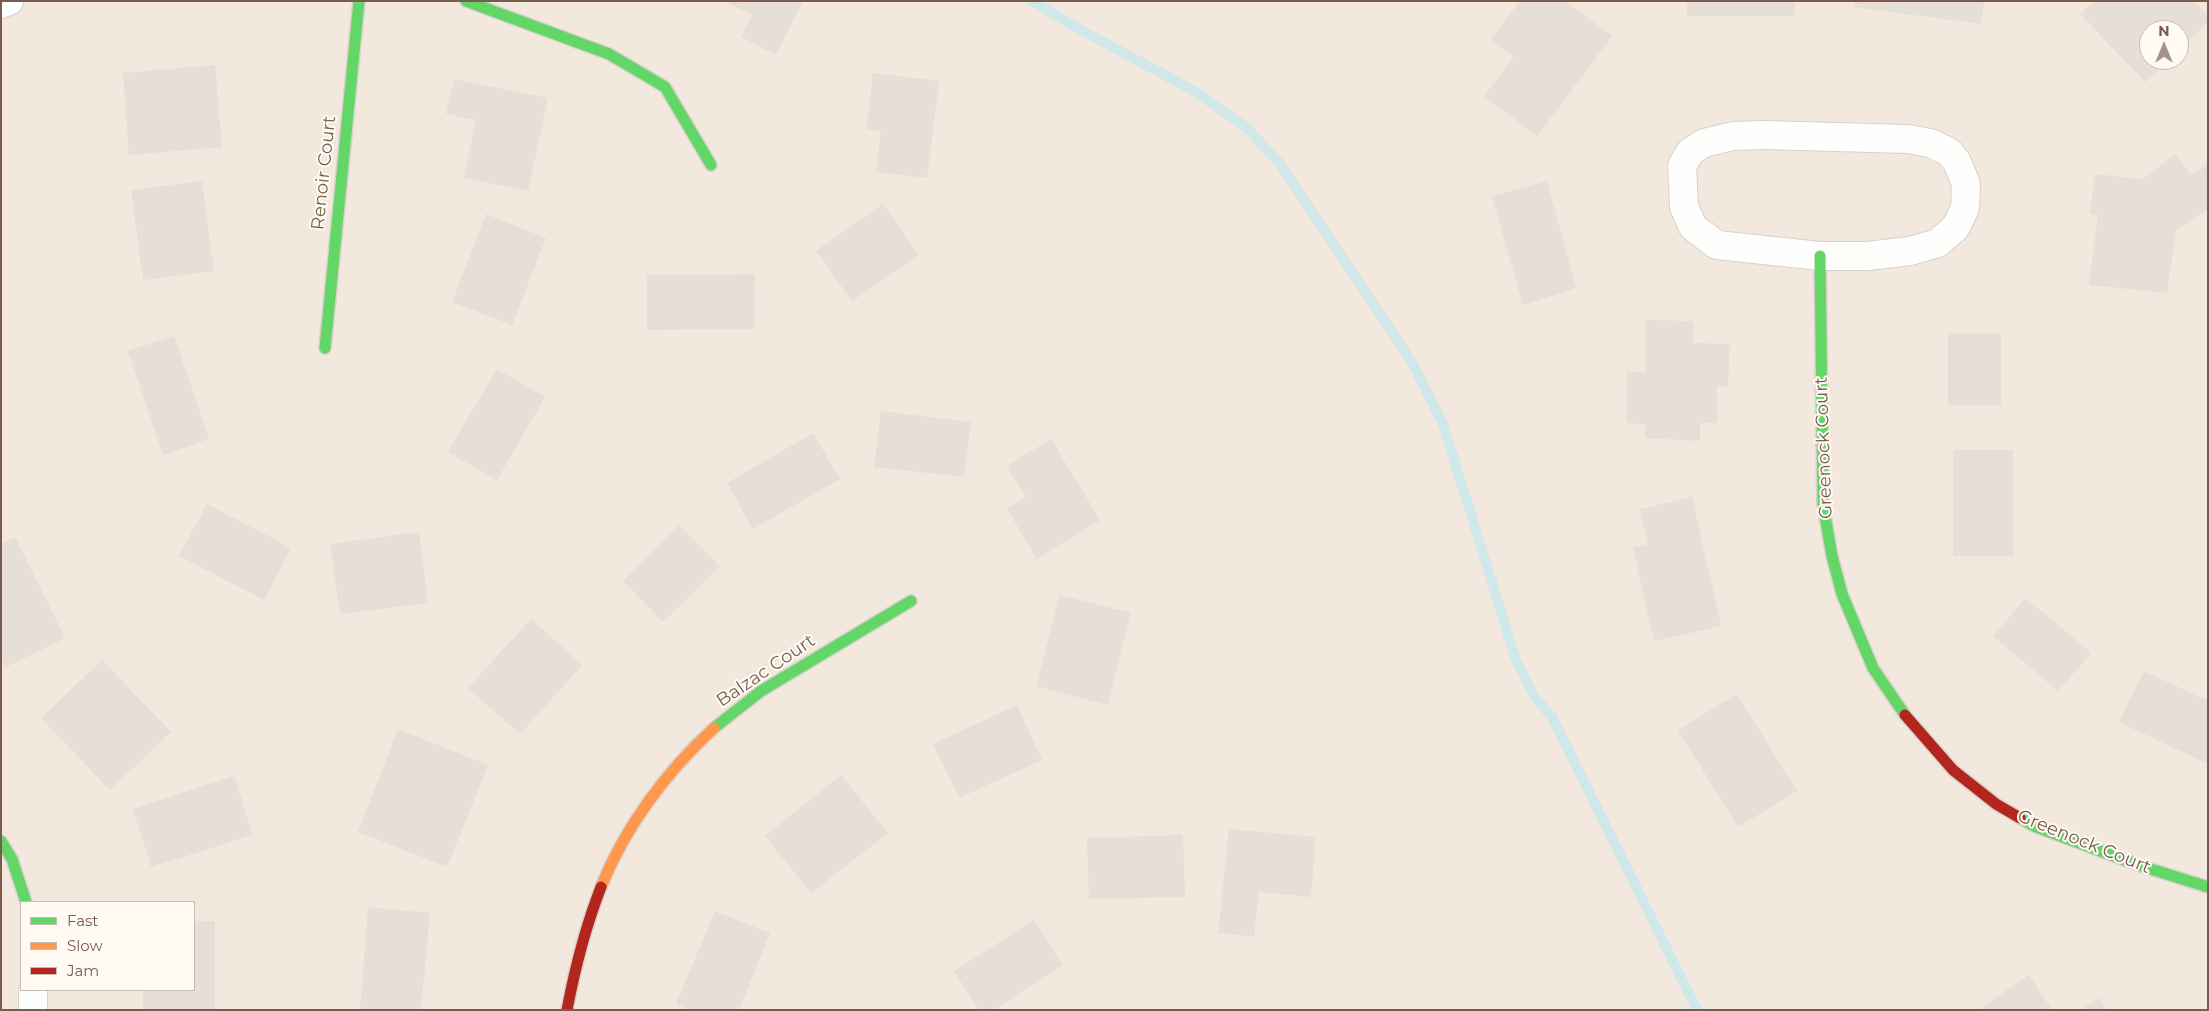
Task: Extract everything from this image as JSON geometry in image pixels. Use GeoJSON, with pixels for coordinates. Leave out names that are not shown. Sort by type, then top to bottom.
{"type":"FeatureCollection","features":[{"type":"Feature","properties":{"kind":"street"},"geometry":{"type":"LineString","coordinates":[[1,4],[9,1]]}},
{"type":"Feature","properties":{"kind":"street","name":"Renoir Court"},"geometry":{"type":"LineString","coordinates":[[325,348],[359,1]]}},
{"type":"Feature","properties":{"kind":"street"},"geometry":{"type":"LineString","coordinates":[[466,1],[609,54],[665,87],[711,165]]}},
{"type":"Feature","properties":{"kind":"street"},"geometry":{"type":"LineString","coordinates":[[1802,135],[1898,138],[1930,143],[1949,152],[1957,162],[1966,184],[1965,208],[1956,227],[1938,242],[1910,251],[1868,256],[1820,256],[1717,245],[1694,227],[1684,207],[1681,186],[1682,166],[1690,152],[1704,143],[1733,136],[1802,135]]}},
{"type":"Feature","properties":{"kind":"street","name":"Greenock Court"},"geometry":{"type":"LineString","coordinates":[[1820,256],[1823,504],[1832,556],[1842,594],[1873,668],[1895,702],[1946,763],[1996,804],[2034,826],[2138,865],[2208,888]]}},
{"type":"Feature","properties":{"kind":"street","name":"Balzac Court"},"geometry":{"type":"LineString","coordinates":[[567,1010],[571,982],[584,927],[601,886],[626,832],[676,764],[716,726],[750,699],[910,601]]}},
{"type":"Feature","properties":{"kind":"street"},"geometry":{"type":"LineString","coordinates":[[1,841],[12,859],[26,901]]}},
{"type":"Feature","properties":{"kind":"street"},"geometry":{"type":"LineString","coordinates":[[33,991],[33,1010]]}},
{"type":"Feature","properties":{"kind":"shaded area"},"geometry":{"type":"Polygon","coordinates":[[[1,1],[2208,1],[2208,1010],[1,1010],[1,1]]]}},
{"type":"Feature","properties":{"kind":"building"},"geometry":{"type":"Polygon","coordinates":[[[724,1],[803,1],[776,55],[741,37],[752,15],[724,1]]]}},
{"type":"Feature","properties":{"kind":"building"},"geometry":{"type":"Polygon","coordinates":[[[1520,1],[1565,1],[1612,36],[1537,136],[1484,96],[1514,57],[1491,40],[1520,1]]]}},
{"type":"Feature","properties":{"kind":"building"},"geometry":{"type":"Polygon","coordinates":[[[1687,1],[1795,1],[1795,16],[1687,16],[1687,1]]]}},
{"type":"Feature","properties":{"kind":"building"},"geometry":{"type":"Polygon","coordinates":[[[1855,1],[1984,1],[1981,24],[1854,7],[1855,1]]]}},
{"type":"Feature","properties":{"kind":"building"},"geometry":{"type":"Polygon","coordinates":[[[2094,1],[2194,1],[2208,16],[2208,22],[2189,40],[2189,20],[2139,20],[2139,70],[2158,70],[2145,82],[2080,14],[2094,1]]]}},
{"type":"Feature","properties":{"kind":"building"},"geometry":{"type":"Polygon","coordinates":[[[215,65],[222,147],[129,155],[123,73],[215,65]]]}},
{"type":"Feature","properties":{"kind":"building"},"geometry":{"type":"Polygon","coordinates":[[[873,73],[939,81],[927,178],[876,172],[881,131],[866,129],[873,73]]]}},
{"type":"Feature","properties":{"kind":"building"},"geometry":{"type":"Polygon","coordinates":[[[454,79],[548,98],[528,191],[464,178],[476,120],[446,114],[454,79]]]}},
{"type":"Feature","properties":{"kind":"building"},"geometry":{"type":"Polygon","coordinates":[[[2176,154],[2191,175],[2208,165],[2208,209],[2176,230],[2167,293],[2089,285],[2098,215],[2090,214],[2095,174],[2142,179],[2176,154]]]}},
{"type":"Feature","properties":{"kind":"building"},"geometry":{"type":"Polygon","coordinates":[[[202,181],[214,271],[143,280],[131,190],[202,181]]]}},
{"type":"Feature","properties":{"kind":"building"},"geometry":{"type":"Polygon","coordinates":[[[1547,181],[1576,288],[1523,305],[1492,196],[1547,181]]]}},
{"type":"Feature","properties":{"kind":"building"},"geometry":{"type":"Polygon","coordinates":[[[883,204],[919,255],[852,301],[816,251],[883,204]]]}},
{"type":"Feature","properties":{"kind":"building"},"geometry":{"type":"Polygon","coordinates":[[[486,214],[546,238],[512,325],[452,302],[486,214]]]}},
{"type":"Feature","properties":{"kind":"building"},"geometry":{"type":"Polygon","coordinates":[[[755,274],[755,329],[647,330],[647,275],[755,274]]]}},
{"type":"Feature","properties":{"kind":"building"},"geometry":{"type":"Polygon","coordinates":[[[1646,320],[1693,321],[1693,343],[1730,344],[1728,387],[1717,386],[1717,423],[1700,423],[1700,441],[1645,438],[1645,424],[1627,423],[1627,371],[1646,373],[1646,320]]]}},
{"type":"Feature","properties":{"kind":"building"},"geometry":{"type":"Polygon","coordinates":[[[1948,333],[2001,333],[2001,405],[1948,405],[1948,333]]]}},
{"type":"Feature","properties":{"kind":"building"},"geometry":{"type":"Polygon","coordinates":[[[174,336],[209,439],[163,455],[128,351],[174,336]]]}},
{"type":"Feature","properties":{"kind":"building"},"geometry":{"type":"Polygon","coordinates":[[[497,369],[545,397],[497,480],[448,452],[497,369]]]}},
{"type":"Feature","properties":{"kind":"building"},"geometry":{"type":"Polygon","coordinates":[[[881,411],[971,422],[964,477],[874,467],[881,411]]]}},
{"type":"Feature","properties":{"kind":"building"},"geometry":{"type":"Polygon","coordinates":[[[813,433],[840,479],[753,529],[727,483],[813,433]]]}},
{"type":"Feature","properties":{"kind":"building"},"geometry":{"type":"Polygon","coordinates":[[[1051,439],[1100,520],[1037,559],[1007,509],[1026,497],[1007,466],[1051,439]]]}},
{"type":"Feature","properties":{"kind":"building"},"geometry":{"type":"Polygon","coordinates":[[[1953,450],[2013,450],[2013,556],[1953,556],[1953,450]]]}},
{"type":"Feature","properties":{"kind":"building"},"geometry":{"type":"Polygon","coordinates":[[[1692,497],[1721,626],[1654,641],[1633,548],[1648,545],[1640,509],[1692,497]]]}},
{"type":"Feature","properties":{"kind":"building"},"geometry":{"type":"Polygon","coordinates":[[[207,504],[291,548],[264,600],[179,556],[207,504]]]}},
{"type":"Feature","properties":{"kind":"building"},"geometry":{"type":"Polygon","coordinates":[[[679,525],[720,566],[663,622],[623,581],[679,525]]]}},
{"type":"Feature","properties":{"kind":"building"},"geometry":{"type":"Polygon","coordinates":[[[419,532],[428,603],[340,614],[330,544],[419,532]]]}},
{"type":"Feature","properties":{"kind":"building"},"geometry":{"type":"Polygon","coordinates":[[[15,537],[65,638],[6,667],[1,658],[1,544],[15,537]]]}},
{"type":"Feature","properties":{"kind":"building"},"geometry":{"type":"Polygon","coordinates":[[[1060,595],[1131,613],[1108,705],[1036,686],[1060,595]]]}},
{"type":"Feature","properties":{"kind":"building"},"geometry":{"type":"Polygon","coordinates":[[[2026,598],[2091,653],[2058,691],[1993,636],[2026,598]]]}},
{"type":"Feature","properties":{"kind":"building"},"geometry":{"type":"Polygon","coordinates":[[[531,619],[582,665],[520,734],[468,688],[531,619]]]}},
{"type":"Feature","properties":{"kind":"building"},"geometry":{"type":"Polygon","coordinates":[[[102,660],[171,732],[110,790],[41,718],[102,660]]]}},
{"type":"Feature","properties":{"kind":"building"},"geometry":{"type":"Polygon","coordinates":[[[2144,671],[2208,701],[2208,764],[2119,722],[2144,671]]]}},
{"type":"Feature","properties":{"kind":"building"},"geometry":{"type":"Polygon","coordinates":[[[1737,694],[1797,791],[1738,827],[1678,730],[1737,694]]]}},
{"type":"Feature","properties":{"kind":"building"},"geometry":{"type":"Polygon","coordinates":[[[1017,705],[1042,760],[959,798],[933,744],[1017,705]]]}},
{"type":"Feature","properties":{"kind":"building"},"geometry":{"type":"Polygon","coordinates":[[[398,729],[488,765],[447,867],[358,832],[398,729]]]}},
{"type":"Feature","properties":{"kind":"building"},"geometry":{"type":"Polygon","coordinates":[[[841,775],[888,833],[811,893],[765,836],[841,775]]]}},
{"type":"Feature","properties":{"kind":"building"},"geometry":{"type":"Polygon","coordinates":[[[234,776],[253,835],[151,867],[133,809],[234,776]]]}},
{"type":"Feature","properties":{"kind":"building"},"geometry":{"type":"Polygon","coordinates":[[[1229,829],[1316,837],[1311,897],[1259,892],[1254,937],[1218,933],[1229,829]]]}},
{"type":"Feature","properties":{"kind":"building"},"geometry":{"type":"Polygon","coordinates":[[[1183,835],[1185,897],[1089,899],[1087,838],[1183,835]]]}},
{"type":"Feature","properties":{"kind":"building"},"geometry":{"type":"Polygon","coordinates":[[[368,907],[430,913],[421,1010],[360,1010],[368,907]]]}},
{"type":"Feature","properties":{"kind":"building"},"geometry":{"type":"Polygon","coordinates":[[[715,911],[770,933],[739,1010],[690,1010],[676,1004],[715,911]]]}},
{"type":"Feature","properties":{"kind":"building"},"geometry":{"type":"Polygon","coordinates":[[[1034,920],[1063,965],[994,1010],[979,1010],[954,971],[1034,920]]]}},
{"type":"Feature","properties":{"kind":"building"},"geometry":{"type":"Polygon","coordinates":[[[195,921],[215,921],[215,1010],[143,1010],[143,991],[195,991],[195,921]]]}},
{"type":"Feature","properties":{"kind":"building"},"geometry":{"type":"Polygon","coordinates":[[[2029,975],[2052,1010],[1978,1010],[2029,975]]]}},
{"type":"Feature","properties":{"kind":"building"},"geometry":{"type":"Polygon","coordinates":[[[2099,998],[2107,1010],[2081,1010],[2099,998]]]}},
{"type":"Feature","properties":{"kind":"waterway"},"geometry":{"type":"LineString","coordinates":[[1032,1],[1072,25],[1196,92],[1247,128],[1280,164],[1413,364],[1443,424],[1516,660],[1534,696],[1552,717],[1697,1010]]}},
{"type":"Feature","properties":{"kind":"traffic: fast"},"geometry":{"type":"LineString","coordinates":[[325,348],[359,1]]}},
{"type":"Feature","properties":{"kind":"traffic: fast"},"geometry":{"type":"LineString","coordinates":[[466,1],[609,54],[665,87],[711,165]]}},
{"type":"Feature","properties":{"kind":"traffic: fast"},"geometry":{"type":"LineString","coordinates":[[1820,256],[1823,504],[1832,556],[1842,594],[1873,668],[1905,715]]}},
{"type":"Feature","properties":{"kind":"traffic: fast"},"geometry":{"type":"LineString","coordinates":[[714,728],[761,691],[911,601]]}},
{"type":"Feature","properties":{"kind":"traffic: fast"},"geometry":{"type":"LineString","coordinates":[[2020,818],[2034,826],[2138,865],[2208,887]]}},
{"type":"Feature","properties":{"kind":"traffic: fast"},"geometry":{"type":"LineString","coordinates":[[1,841],[12,859],[26,901]]}},
{"type":"Feature","properties":{"kind":"traffic: slow"},"geometry":{"type":"LineString","coordinates":[[601,887],[622,843],[648,802],[679,763],[714,728]]}},
{"type":"Feature","properties":{"kind":"traffic: jam"},"geometry":{"type":"LineString","coordinates":[[1905,715],[1953,770],[1996,804],[2020,818]]}},
{"type":"Feature","properties":{"kind":"traffic: jam"},"geometry":{"type":"LineString","coordinates":[[567,1010],[581,948],[601,887]]}}]}
